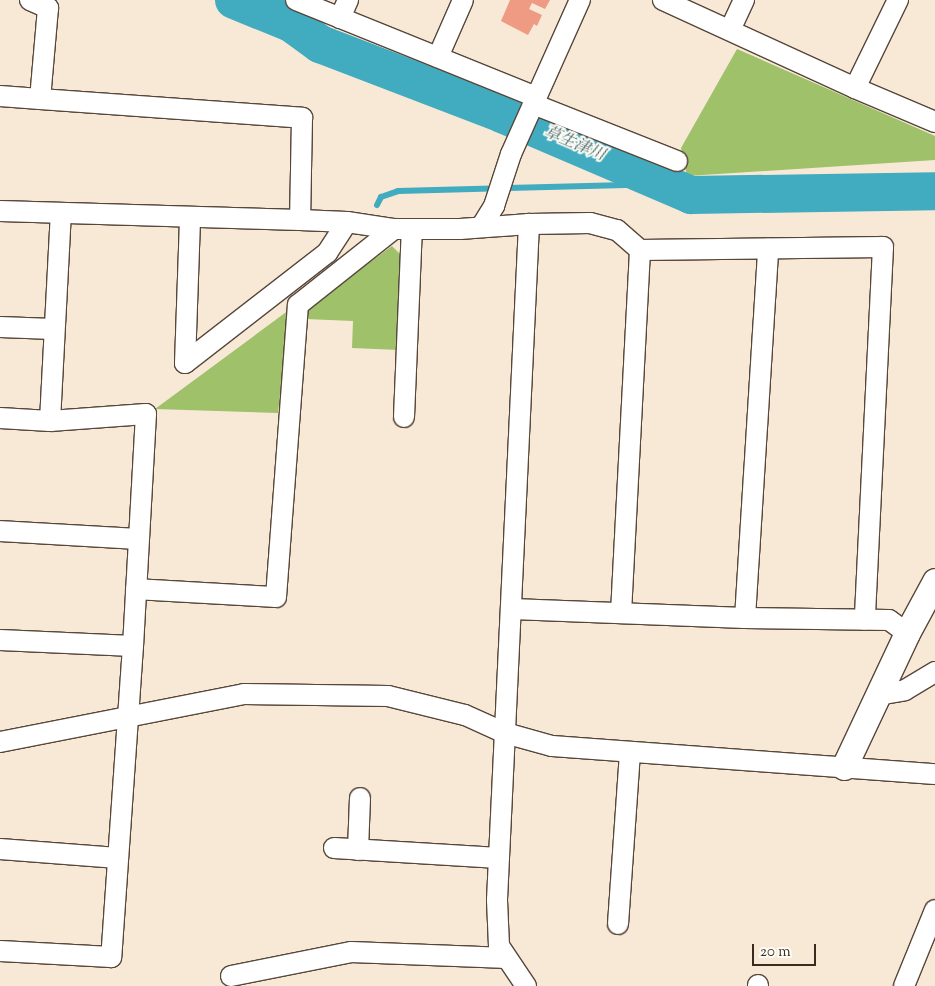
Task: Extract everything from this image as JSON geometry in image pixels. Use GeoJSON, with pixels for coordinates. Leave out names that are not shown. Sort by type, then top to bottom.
{"type":"FeatureCollection","features":[{"type":"Feature","properties":{"kind":"street"},"geometry":{"type":"LineString","coordinates":[[30,0],[48,8],[40,98]]}},
{"type":"Feature","properties":{"kind":"street"},"geometry":{"type":"LineString","coordinates":[[296,0],[344,9],[534,103],[677,161]]}},
{"type":"Feature","properties":{"kind":"street"},"geometry":{"type":"LineString","coordinates":[[438,57],[463,0]]}},
{"type":"Feature","properties":{"kind":"street"},"geometry":{"type":"LineString","coordinates":[[481,227],[496,198],[511,154],[580,0]]}},
{"type":"Feature","properties":{"kind":"street"},"geometry":{"type":"LineString","coordinates":[[663,0],[855,88],[935,122]]}},
{"type":"Feature","properties":{"kind":"street"},"geometry":{"type":"LineString","coordinates":[[730,30],[744,0]]}},
{"type":"Feature","properties":{"kind":"street"},"geometry":{"type":"LineString","coordinates":[[855,88],[898,0]]}},
{"type":"Feature","properties":{"kind":"street"},"geometry":{"type":"LineString","coordinates":[[0,96],[302,118],[300,220]]}},
{"type":"Feature","properties":{"kind":"street"},"geometry":{"type":"LineString","coordinates":[[0,210],[347,222],[403,229],[590,223],[617,230],[640,250],[883,247],[865,620]]}},
{"type":"Feature","properties":{"kind":"street"},"geometry":{"type":"LineString","coordinates":[[50,421],[53,329],[61,213]]}},
{"type":"Feature","properties":{"kind":"street"},"geometry":{"type":"LineString","coordinates":[[190,217],[186,363],[327,253],[347,222]]}},
{"type":"Feature","properties":{"kind":"street"},"geometry":{"type":"LineString","coordinates":[[526,986],[499,946],[497,900],[529,224]]}},
{"type":"Feature","properties":{"kind":"street"},"geometry":{"type":"LineString","coordinates":[[403,229],[404,418]]}},
{"type":"Feature","properties":{"kind":"street"},"geometry":{"type":"LineString","coordinates":[[136,589],[276,597],[298,305],[403,229]]}},
{"type":"Feature","properties":{"kind":"street"},"geometry":{"type":"LineString","coordinates":[[745,618],[768,248]]}},
{"type":"Feature","properties":{"kind":"street"},"geometry":{"type":"LineString","coordinates":[[621,613],[640,250]]}},
{"type":"Feature","properties":{"kind":"street"},"geometry":{"type":"LineString","coordinates":[[0,327],[53,329]]}},
{"type":"Feature","properties":{"kind":"street"},"geometry":{"type":"LineString","coordinates":[[0,418],[50,421],[146,414],[137,539],[133,646],[111,957],[0,951]]}},
{"type":"Feature","properties":{"kind":"street"},"geometry":{"type":"LineString","coordinates":[[0,531],[137,539]]}},
{"type":"Feature","properties":{"kind":"street"},"geometry":{"type":"LineString","coordinates":[[844,767],[907,633],[935,581]]}},
{"type":"Feature","properties":{"kind":"street"},"geometry":{"type":"LineString","coordinates":[[512,609],[745,618],[889,620],[907,633]]}},
{"type":"Feature","properties":{"kind":"street"},"geometry":{"type":"LineString","coordinates":[[0,640],[133,646]]}},
{"type":"Feature","properties":{"kind":"street"},"geometry":{"type":"LineString","coordinates":[[878,695],[905,690],[935,672]]}},
{"type":"Feature","properties":{"kind":"street"},"geometry":{"type":"LineString","coordinates":[[0,742],[244,694],[388,696],[465,715],[505,733],[552,746],[935,774]]}},
{"type":"Feature","properties":{"kind":"street"},"geometry":{"type":"LineString","coordinates":[[618,924],[630,752]]}},
{"type":"Feature","properties":{"kind":"street"},"geometry":{"type":"LineString","coordinates":[[358,850],[360,798]]}},
{"type":"Feature","properties":{"kind":"street"},"geometry":{"type":"LineString","coordinates":[[334,848],[499,858]]}},
{"type":"Feature","properties":{"kind":"street"},"geometry":{"type":"LineString","coordinates":[[0,849],[118,858]]}},
{"type":"Feature","properties":{"kind":"street"},"geometry":{"type":"LineString","coordinates":[[904,986],[933,919]]}},
{"type":"Feature","properties":{"kind":"street"},"geometry":{"type":"LineString","coordinates":[[231,976],[351,952],[506,958]]}},
{"type":"Feature","properties":{"kind":"green space"},"geometry":{"type":"Polygon","coordinates":[[[737,49],[935,136],[935,160],[687,176],[681,148],[737,49]]]}},
{"type":"Feature","properties":{"kind":"green space"},"geometry":{"type":"Polygon","coordinates":[[[392,246],[403,257],[399,350],[352,348],[353,321],[306,319],[309,307],[392,246]]]}},
{"type":"Feature","properties":{"kind":"green space"},"geometry":{"type":"Polygon","coordinates":[[[289,310],[278,413],[155,409],[289,310]]]}},
{"type":"Feature","properties":{"kind":"building"},"geometry":{"type":"Polygon","coordinates":[[[510,0],[550,0],[545,9],[532,3],[529,9],[542,15],[537,26],[534,24],[528,35],[501,21],[510,0]]]}},
{"type":"Feature","properties":{"kind":"waterway","name":"草生津川"},"geometry":{"type":"LineString","coordinates":[[234,0],[291,23],[320,44],[502,114],[691,195],[935,191]]}},
{"type":"Feature","properties":{"kind":"waterway"},"geometry":{"type":"LineString","coordinates":[[377,205],[381,197],[398,191],[666,184]]}}]}
